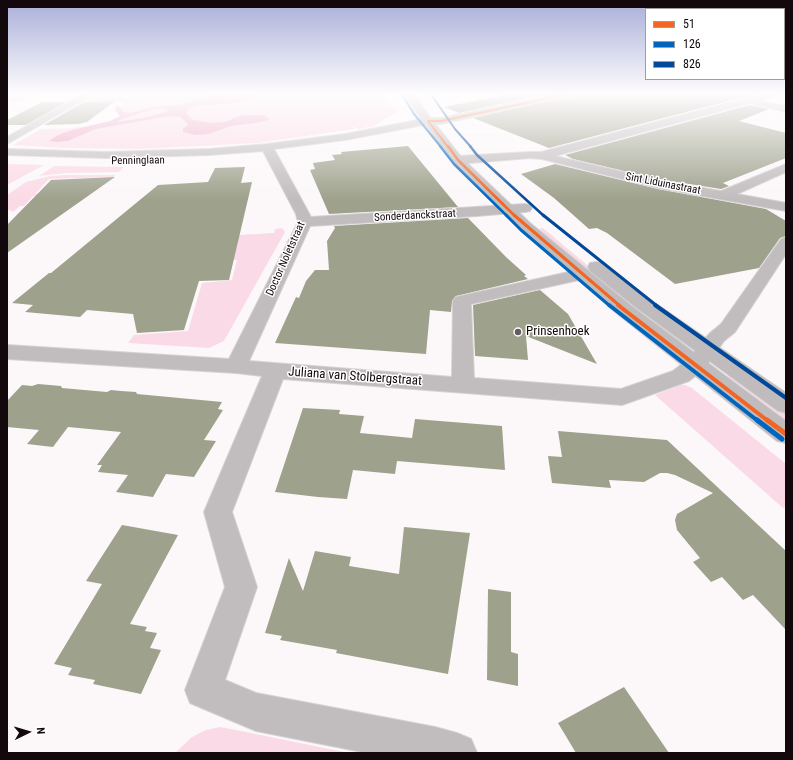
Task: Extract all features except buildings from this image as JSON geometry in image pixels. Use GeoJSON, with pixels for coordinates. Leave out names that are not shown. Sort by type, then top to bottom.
{"type":"FeatureCollection","features":[{"type":"Feature","properties":{"kind":"main road"},"geometry":{"type":"LineString","coordinates":[[439,128],[507,209],[582,274],[701,357],[786,405]]}},
{"type":"Feature","properties":{"kind":"main road"},"geometry":{"type":"LineString","coordinates":[[466,160],[701,357],[786,434]]}},
{"type":"Feature","properties":{"kind":"street"},"geometry":{"type":"LineString","coordinates":[[7,141],[30,128]]}},
{"type":"Feature","properties":{"kind":"street","name":"Penninglaan"},"geometry":{"type":"LineString","coordinates":[[7,152],[106,155],[310,150],[409,128]]}},
{"type":"Feature","properties":{"kind":"street"},"geometry":{"type":"LineString","coordinates":[[466,160],[530,155],[542,156],[643,128]]}},
{"type":"Feature","properties":{"kind":"street","name":"Penninglaan"},"geometry":{"type":"LineString","coordinates":[[7,160],[135,162],[207,159],[268,151]]}},
{"type":"Feature","properties":{"kind":"street","name":"Doctor Noletstraat"},"geometry":{"type":"LineString","coordinates":[[236,366],[304,222],[303,214],[268,151]]}},
{"type":"Feature","properties":{"kind":"street","name":"Sint Liduinastraat"},"geometry":{"type":"LineString","coordinates":[[542,156],[599,171],[722,196],[786,207]]}},
{"type":"Feature","properties":{"kind":"street"},"geometry":{"type":"LineString","coordinates":[[722,196],[786,168]]}},
{"type":"Feature","properties":{"kind":"street","name":"Sonderdanckstraat"},"geometry":{"type":"LineString","coordinates":[[304,222],[525,208]]}},
{"type":"Feature","properties":{"kind":"street","name":"Juliana van Stolbergstraat"},"geometry":{"type":"LineString","coordinates":[[12,356],[236,366],[275,371],[622,397],[681,376],[728,328],[786,242]]}},
{"type":"Feature","properties":{"kind":"street"},"geometry":{"type":"LineString","coordinates":[[463,385],[462,301],[582,274]]}},
{"type":"Feature","properties":{"kind":"street"},"geometry":{"type":"LineString","coordinates":[[275,371],[218,512],[241,587],[203,690],[256,712],[435,746],[457,753]]}},
{"type":"Feature","properties":{"kind":"shaded area"},"geometry":{"type":"Polygon","coordinates":[[[99,128],[67,141],[49,141],[58,135],[72,130],[99,128]]]}},
{"type":"Feature","properties":{"kind":"shaded area"},"geometry":{"type":"Polygon","coordinates":[[[224,128],[209,134],[195,135],[183,132],[183,129],[224,128]]]}},
{"type":"Feature","properties":{"kind":"shaded area"},"geometry":{"type":"Polygon","coordinates":[[[41,129],[355,129],[257,143],[139,149],[67,148],[13,145],[41,129]]]}},
{"type":"Feature","properties":{"kind":"shaded area"},"geometry":{"type":"Polygon","coordinates":[[[7,164],[44,165],[7,185],[7,164]]]}},
{"type":"Feature","properties":{"kind":"shaded area"},"geometry":{"type":"Polygon","coordinates":[[[54,166],[124,167],[119,172],[68,173],[39,176],[54,166]]]}},
{"type":"Feature","properties":{"kind":"shaded area"},"geometry":{"type":"Polygon","coordinates":[[[115,175],[114,177],[49,179],[35,194],[52,193],[51,195],[33,196],[24,206],[20,206],[13,212],[7,209],[7,195],[26,182],[50,176],[115,175]]]}},
{"type":"Feature","properties":{"kind":"shaded area"},"geometry":{"type":"Polygon","coordinates":[[[282,228],[285,232],[224,341],[209,348],[128,343],[134,335],[188,331],[202,283],[232,280],[237,260],[227,260],[239,235],[274,233],[275,229],[282,228]]]}},
{"type":"Feature","properties":{"kind":"shaded area"},"geometry":{"type":"Polygon","coordinates":[[[543,228],[593,270],[637,304],[627,306],[534,230],[543,228]]]}},
{"type":"Feature","properties":{"kind":"shaded area"},"geometry":{"type":"Polygon","coordinates":[[[731,375],[786,412],[786,427],[723,377],[731,375]]]}},
{"type":"Feature","properties":{"kind":"shaded area"},"geometry":{"type":"Polygon","coordinates":[[[680,385],[685,385],[692,388],[786,464],[786,507],[783,508],[655,395],[680,385]]]}},
{"type":"Feature","properties":{"kind":"shaded area"},"geometry":{"type":"Polygon","coordinates":[[[220,727],[349,753],[175,753],[192,737],[206,730],[220,727]]]}},
{"type":"Feature","properties":{"kind":"transit line","name":"126"},"geometry":{"type":"LineString","coordinates":[[426,128],[454,164],[521,230],[622,316],[782,439]]}},
{"type":"Feature","properties":{"kind":"transit line","name":"51"},"geometry":{"type":"LineString","coordinates":[[434,128],[458,160],[525,226],[626,311],[786,434]]}},
{"type":"Feature","properties":{"kind":"transit line","name":"826"},"geometry":{"type":"LineString","coordinates":[[455,128],[477,155],[546,218],[649,300],[786,398]]}},
{"type":"Feature","properties":{"kind":"place","name":"Prinsenhoek"},"geometry":{"type":"Point","coordinates":[518,332]}}]}
